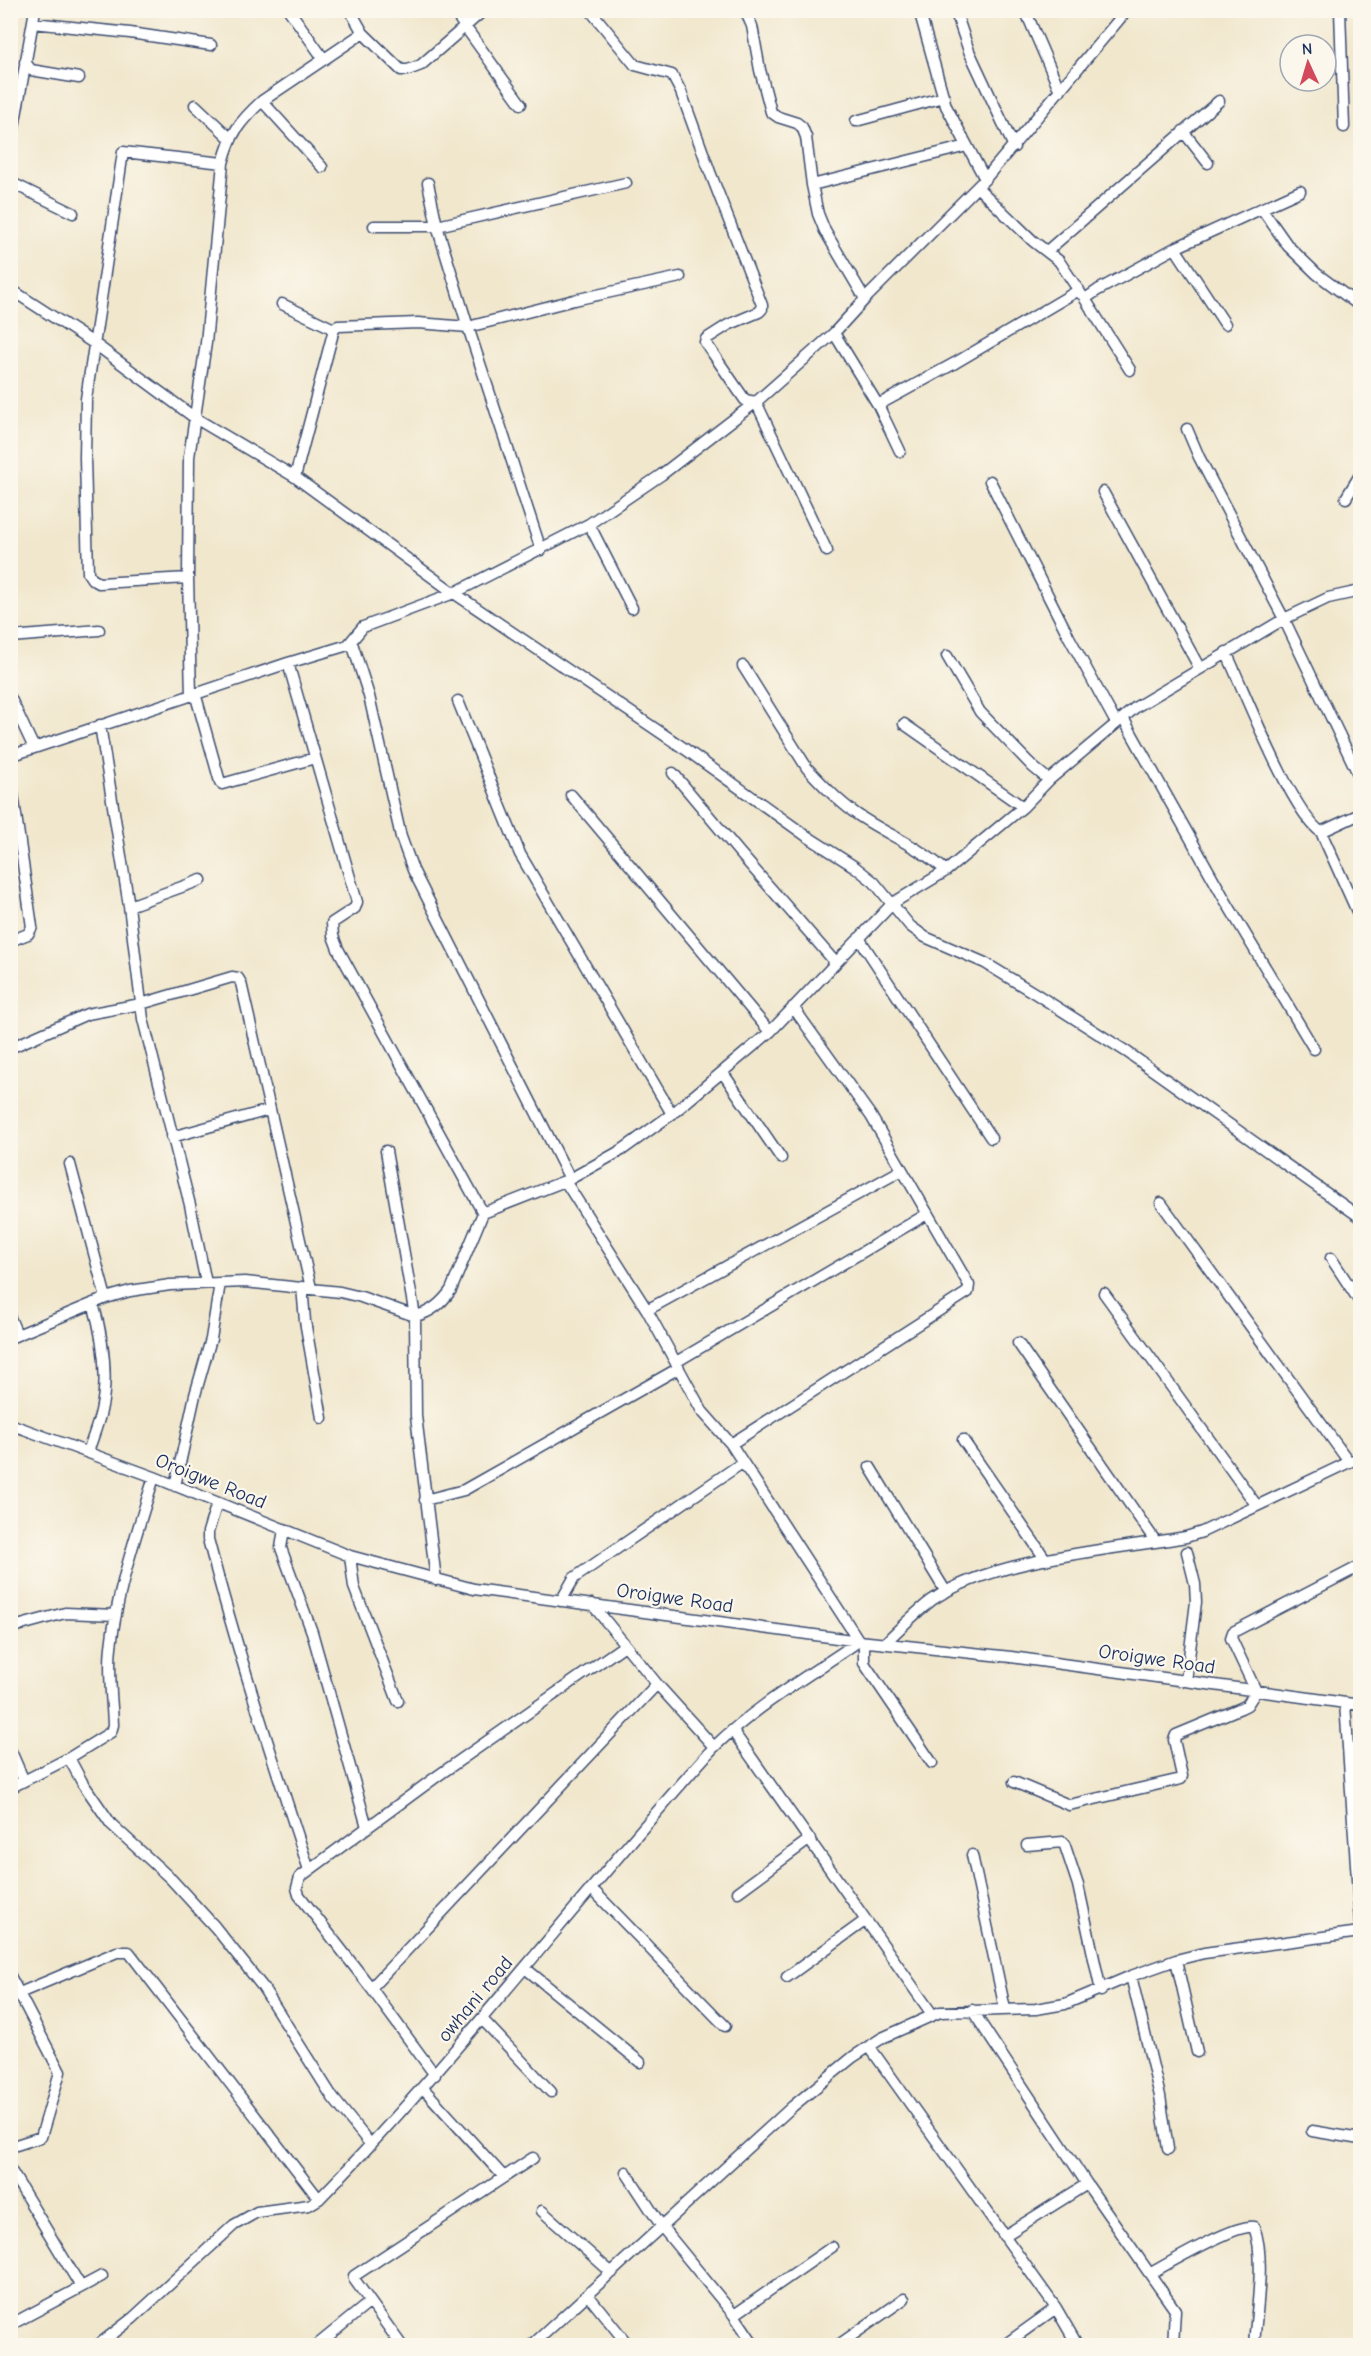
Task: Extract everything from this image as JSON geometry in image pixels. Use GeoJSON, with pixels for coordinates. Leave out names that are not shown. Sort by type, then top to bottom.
{"type":"FeatureCollection","features":[{"type":"Feature","properties":{"kind":"street"},"geometry":{"type":"LineString","coordinates":[[10,149],[16,93],[25,62],[35,10]]}},
{"type":"Feature","properties":{"kind":"street"},"geometry":{"type":"LineString","coordinates":[[289,10],[323,58]]}},
{"type":"Feature","properties":{"kind":"street"},"geometry":{"type":"LineString","coordinates":[[350,10],[363,33],[401,70],[421,65],[484,10]]}},
{"type":"Feature","properties":{"kind":"street"},"geometry":{"type":"LineString","coordinates":[[453,10],[521,104]]}},
{"type":"Feature","properties":{"kind":"street"},"geometry":{"type":"LineString","coordinates":[[590,10],[635,65],[672,75],[681,92],[762,304],[759,312],[728,325],[706,339],[705,342],[745,400],[756,402]]}},
{"type":"Feature","properties":{"kind":"street"},"geometry":{"type":"LineString","coordinates":[[745,10],[752,26],[771,112],[802,127],[806,137],[818,214],[825,231],[865,298]]}},
{"type":"Feature","properties":{"kind":"street"},"geometry":{"type":"LineString","coordinates":[[919,10],[944,97],[981,183],[1032,241],[1059,261],[1130,370]]}},
{"type":"Feature","properties":{"kind":"street"},"geometry":{"type":"LineString","coordinates":[[955,10],[969,51],[1014,147]]}},
{"type":"Feature","properties":{"kind":"street"},"geometry":{"type":"LineString","coordinates":[[1025,10],[1059,91]]}},
{"type":"Feature","properties":{"kind":"street"},"geometry":{"type":"LineString","coordinates":[[10,756],[352,643],[363,627],[454,593],[589,524],[661,475],[756,402],[834,333],[865,298],[1014,147],[1127,10]]}},
{"type":"Feature","properties":{"kind":"street"},"geometry":{"type":"LineString","coordinates":[[1340,10],[1344,127]]}},
{"type":"Feature","properties":{"kind":"street"},"geometry":{"type":"LineString","coordinates":[[33,23],[130,33],[210,45]]}},
{"type":"Feature","properties":{"kind":"street"},"geometry":{"type":"LineString","coordinates":[[315,758],[222,784],[220,782],[193,694],[188,578],[189,457],[206,343],[223,163],[230,138],[249,113],[262,101],[363,33]]}},
{"type":"Feature","properties":{"kind":"street"},"geometry":{"type":"LineString","coordinates":[[25,62],[31,70],[79,78]]}},
{"type":"Feature","properties":{"kind":"street"},"geometry":{"type":"LineString","coordinates":[[856,120],[944,97]]}},
{"type":"Feature","properties":{"kind":"street"},"geometry":{"type":"LineString","coordinates":[[262,101],[322,167]]}},
{"type":"Feature","properties":{"kind":"street"},"geometry":{"type":"LineString","coordinates":[[1047,251],[1219,101]]}},
{"type":"Feature","properties":{"kind":"street"},"geometry":{"type":"LineString","coordinates":[[195,105],[230,138]]}},
{"type":"Feature","properties":{"kind":"street"},"geometry":{"type":"LineString","coordinates":[[1183,131],[1208,163]]}},
{"type":"Feature","properties":{"kind":"street"},"geometry":{"type":"LineString","coordinates":[[812,185],[967,146]]}},
{"type":"Feature","properties":{"kind":"street"},"geometry":{"type":"LineString","coordinates":[[188,578],[99,583],[88,573],[86,399],[123,152],[223,163]]}},
{"type":"Feature","properties":{"kind":"street"},"geometry":{"type":"LineString","coordinates":[[10,182],[73,213]]}},
{"type":"Feature","properties":{"kind":"street"},"geometry":{"type":"LineString","coordinates":[[428,183],[436,226],[541,550]]}},
{"type":"Feature","properties":{"kind":"street"},"geometry":{"type":"LineString","coordinates":[[374,226],[436,226],[626,183]]}},
{"type":"Feature","properties":{"kind":"street"},"geometry":{"type":"LineString","coordinates":[[878,405],[1082,295],[1098,290],[1175,248],[1300,191]]}},
{"type":"Feature","properties":{"kind":"street"},"geometry":{"type":"LineString","coordinates":[[1262,209],[1288,246],[1317,274],[1360,306]]}},
{"type":"Feature","properties":{"kind":"street"},"geometry":{"type":"LineString","coordinates":[[1175,248],[1225,324]]}},
{"type":"Feature","properties":{"kind":"street"},"geometry":{"type":"LineString","coordinates":[[295,477],[334,329],[341,325],[418,323],[468,327],[574,300],[680,277]]}},
{"type":"Feature","properties":{"kind":"street"},"geometry":{"type":"LineString","coordinates":[[10,289],[95,344],[195,417],[295,477],[454,593],[685,748],[805,835],[855,867],[874,882],[906,922],[925,937],[985,963],[1127,1052],[1360,1217]]}},
{"type":"Feature","properties":{"kind":"street"},"geometry":{"type":"LineString","coordinates":[[282,304],[334,329]]}},
{"type":"Feature","properties":{"kind":"street"},"geometry":{"type":"LineString","coordinates":[[834,333],[878,405],[900,450]]}},
{"type":"Feature","properties":{"kind":"street"},"geometry":{"type":"LineString","coordinates":[[756,402],[826,551]]}},
{"type":"Feature","properties":{"kind":"street"},"geometry":{"type":"LineString","coordinates":[[1186,429],[1198,457],[1284,619],[1360,778]]}},
{"type":"Feature","properties":{"kind":"street"},"geometry":{"type":"LineString","coordinates":[[1346,498],[1360,474]]}},
{"type":"Feature","properties":{"kind":"street"},"geometry":{"type":"LineString","coordinates":[[990,482],[1069,637],[1314,1049]]}},
{"type":"Feature","properties":{"kind":"street"},"geometry":{"type":"LineString","coordinates":[[1103,492],[1199,668]]}},
{"type":"Feature","properties":{"kind":"street"},"geometry":{"type":"LineString","coordinates":[[589,524],[632,608]]}},
{"type":"Feature","properties":{"kind":"street"},"geometry":{"type":"LineString","coordinates":[[10,1318],[14,1336],[106,1298],[148,1287],[206,1283],[260,1283],[307,1288],[361,1297],[414,1316],[434,1308],[451,1290],[483,1213],[568,1180],[622,1150],[672,1114],[770,1032],[893,903],[946,871],[1023,807],[1049,780],[1119,720],[1152,696],[1284,619],[1328,598],[1360,591]]}},
{"type":"Feature","properties":{"kind":"street"},"geometry":{"type":"LineString","coordinates":[[10,637],[99,630]]}},
{"type":"Feature","properties":{"kind":"street"},"geometry":{"type":"LineString","coordinates":[[352,643],[369,696],[401,837],[413,870],[568,1180],[647,1310],[702,1411],[731,1444],[862,1641],[864,1663],[932,1763]]}},
{"type":"Feature","properties":{"kind":"street"},"geometry":{"type":"LineString","coordinates":[[1226,652],[1296,801],[1313,827],[1321,832],[1360,918]]}},
{"type":"Feature","properties":{"kind":"street"},"geometry":{"type":"LineString","coordinates":[[947,656],[980,712],[1033,767],[1049,780]]}},
{"type":"Feature","properties":{"kind":"street"},"geometry":{"type":"LineString","coordinates":[[288,663],[357,902],[355,908],[332,923],[333,936],[338,950],[483,1213]]}},
{"type":"Feature","properties":{"kind":"street"},"geometry":{"type":"LineString","coordinates":[[743,666],[807,768],[817,779],[856,813],[929,855],[946,871]]}},
{"type":"Feature","properties":{"kind":"street"},"geometry":{"type":"LineString","coordinates":[[10,697],[34,748]]}},
{"type":"Feature","properties":{"kind":"street"},"geometry":{"type":"LineString","coordinates":[[458,701],[520,854],[672,1114]]}},
{"type":"Feature","properties":{"kind":"street"},"geometry":{"type":"LineString","coordinates":[[904,724],[1023,807]]}},
{"type":"Feature","properties":{"kind":"street"},"geometry":{"type":"LineString","coordinates":[[100,725],[129,906],[147,1039],[206,1283]]}},
{"type":"Feature","properties":{"kind":"street"},"geometry":{"type":"LineString","coordinates":[[673,772],[835,962]]}},
{"type":"Feature","properties":{"kind":"street"},"geometry":{"type":"LineString","coordinates":[[10,773],[32,927],[28,934],[10,941]]}},
{"type":"Feature","properties":{"kind":"street"},"geometry":{"type":"LineString","coordinates":[[571,795],[770,1032]]}},
{"type":"Feature","properties":{"kind":"street"},"geometry":{"type":"LineString","coordinates":[[1321,832],[1360,814]]}},
{"type":"Feature","properties":{"kind":"street"},"geometry":{"type":"LineString","coordinates":[[129,906],[201,880]]}},
{"type":"Feature","properties":{"kind":"street"},"geometry":{"type":"LineString","coordinates":[[859,938],[991,1138]]}},
{"type":"Feature","properties":{"kind":"street"},"geometry":{"type":"LineString","coordinates":[[10,1048],[87,1014],[141,1004],[232,977],[238,978],[241,983],[307,1288],[305,1321],[322,1418]]}},
{"type":"Feature","properties":{"kind":"street"},"geometry":{"type":"LineString","coordinates":[[731,1444],[968,1292],[969,1285],[871,1116],[794,1007]]}},
{"type":"Feature","properties":{"kind":"street"},"geometry":{"type":"LineString","coordinates":[[723,1073],[782,1158]]}},
{"type":"Feature","properties":{"kind":"street"},"geometry":{"type":"LineString","coordinates":[[172,1137],[269,1110]]}},
{"type":"Feature","properties":{"kind":"street"},"geometry":{"type":"LineString","coordinates":[[386,1151],[414,1316],[416,1416],[436,1580]]}},
{"type":"Feature","properties":{"kind":"street"},"geometry":{"type":"LineString","coordinates":[[70,1164],[106,1298]]}},
{"type":"Feature","properties":{"kind":"street"},"geometry":{"type":"LineString","coordinates":[[647,1310],[902,1170]]}},
{"type":"Feature","properties":{"kind":"street"},"geometry":{"type":"LineString","coordinates":[[1161,1203],[1349,1462]]}},
{"type":"Feature","properties":{"kind":"street"},"geometry":{"type":"LineString","coordinates":[[425,1500],[464,1490],[678,1365],[927,1214]]}},
{"type":"Feature","properties":{"kind":"street"},"geometry":{"type":"LineString","coordinates":[[1331,1258],[1360,1302]]}},
{"type":"Feature","properties":{"kind":"street"},"geometry":{"type":"LineString","coordinates":[[175,1486],[195,1395],[211,1339],[220,1283]]}},
{"type":"Feature","properties":{"kind":"street"},"geometry":{"type":"LineString","coordinates":[[1104,1293],[1257,1506]]}},
{"type":"Feature","properties":{"kind":"street"},"geometry":{"type":"LineString","coordinates":[[88,1452],[101,1413],[104,1392],[104,1358],[100,1328],[93,1303]]}},
{"type":"Feature","properties":{"kind":"street"},"geometry":{"type":"LineString","coordinates":[[1018,1343],[1156,1542]]}},
{"type":"Feature","properties":{"kind":"street","name":"Oroigwe Road"},"geometry":{"type":"LineString","coordinates":[[10,1424],[154,1477],[350,1556],[474,1589],[885,1644],[1011,1657],[1360,1705]]}},
{"type":"Feature","properties":{"kind":"street"},"geometry":{"type":"LineString","coordinates":[[963,1440],[1046,1560]]}},
{"type":"Feature","properties":{"kind":"street"},"geometry":{"type":"LineString","coordinates":[[885,1644],[914,1616],[946,1592],[986,1575],[1046,1560],[1202,1532],[1360,1456]]}},
{"type":"Feature","properties":{"kind":"street"},"geometry":{"type":"LineString","coordinates":[[561,1601],[574,1578],[742,1463]]}},
{"type":"Feature","properties":{"kind":"street"},"geometry":{"type":"LineString","coordinates":[[870,1467],[946,1592]]}},
{"type":"Feature","properties":{"kind":"street"},"geometry":{"type":"LineString","coordinates":[[10,1788],[69,1758],[111,1732],[113,1725],[110,1663],[116,1615],[130,1554],[154,1477]]}},
{"type":"Feature","properties":{"kind":"street"},"geometry":{"type":"LineString","coordinates":[[217,1503],[208,1539],[244,1665],[309,1870]]}},
{"type":"Feature","properties":{"kind":"street"},"geometry":{"type":"LineString","coordinates":[[284,1529],[281,1548],[312,1632],[368,1827]]}},
{"type":"Feature","properties":{"kind":"street"},"geometry":{"type":"LineString","coordinates":[[1186,1681],[1196,1602],[1195,1584],[1188,1552]]}},
{"type":"Feature","properties":{"kind":"street"},"geometry":{"type":"LineString","coordinates":[[350,1556],[354,1587],[398,1701]]}},
{"type":"Feature","properties":{"kind":"street"},"geometry":{"type":"LineString","coordinates":[[1014,1782],[1069,1805],[1176,1782],[1182,1776],[1174,1740],[1176,1735],[1247,1705],[1256,1691],[1231,1638],[1233,1632],[1360,1566]]}},
{"type":"Feature","properties":{"kind":"street"},"geometry":{"type":"LineString","coordinates":[[592,1604],[657,1684],[714,1747]]}},
{"type":"Feature","properties":{"kind":"street"},"geometry":{"type":"LineString","coordinates":[[10,1629],[65,1612],[116,1615]]}},
{"type":"Feature","properties":{"kind":"street","name":"owhani road"},"geometry":{"type":"LineString","coordinates":[[97,2346],[133,2318],[234,2225],[257,2212],[309,2205],[319,2199],[423,2088],[714,1747],[776,1696],[862,1641]]}},
{"type":"Feature","properties":{"kind":"street"},"geometry":{"type":"LineString","coordinates":[[435,2074],[299,1895],[297,1881],[368,1827],[625,1645]]}},
{"type":"Feature","properties":{"kind":"street"},"geometry":{"type":"LineString","coordinates":[[371,1988],[657,1684]]}},
{"type":"Feature","properties":{"kind":"street"},"geometry":{"type":"LineString","coordinates":[[1345,1703],[1360,1923]]}},
{"type":"Feature","properties":{"kind":"street"},"geometry":{"type":"LineString","coordinates":[[732,1730],[932,2014]]}},
{"type":"Feature","properties":{"kind":"street"},"geometry":{"type":"LineString","coordinates":[[10,1749],[24,1781]]}},
{"type":"Feature","properties":{"kind":"street"},"geometry":{"type":"LineString","coordinates":[[69,1758],[111,1824],[171,1879],[216,1927],[262,1986],[333,2098],[371,2145]]}},
{"type":"Feature","properties":{"kind":"street"},"geometry":{"type":"LineString","coordinates":[[738,1892],[810,1839]]}},
{"type":"Feature","properties":{"kind":"street"},"geometry":{"type":"LineString","coordinates":[[1027,1845],[1063,1842],[1080,1894],[1101,1991]]}},
{"type":"Feature","properties":{"kind":"street"},"geometry":{"type":"LineString","coordinates":[[972,1855],[1005,2009]]}},
{"type":"Feature","properties":{"kind":"street"},"geometry":{"type":"LineString","coordinates":[[592,1889],[724,2026]]}},
{"type":"Feature","properties":{"kind":"street"},"geometry":{"type":"LineString","coordinates":[[787,1977],[866,1920]]}},
{"type":"Feature","properties":{"kind":"street"},"geometry":{"type":"LineString","coordinates":[[531,2346],[793,2106],[869,2046],[932,2014],[951,2011],[1051,2008],[1101,1991],[1131,1976],[1204,1953],[1360,1932]]}},
{"type":"Feature","properties":{"kind":"street"},"geometry":{"type":"LineString","coordinates":[[14,1995],[117,1952],[129,1952],[319,2199]]}},
{"type":"Feature","properties":{"kind":"street"},"geometry":{"type":"LineString","coordinates":[[1176,1960],[1197,2052]]}},
{"type":"Feature","properties":{"kind":"street"},"geometry":{"type":"LineString","coordinates":[[525,1968],[640,2062]]}},
{"type":"Feature","properties":{"kind":"street"},"geometry":{"type":"LineString","coordinates":[[10,1976],[14,1995],[60,2072],[40,2137],[10,2147]]}},
{"type":"Feature","properties":{"kind":"street"},"geometry":{"type":"LineString","coordinates":[[1131,1976],[1160,2096],[1168,2149]]}},
{"type":"Feature","properties":{"kind":"street"},"geometry":{"type":"LineString","coordinates":[[972,2010],[1087,2184],[1175,2310],[1173,2346]]}},
{"type":"Feature","properties":{"kind":"street"},"geometry":{"type":"LineString","coordinates":[[482,2019],[551,2092]]}},
{"type":"Feature","properties":{"kind":"street"},"geometry":{"type":"LineString","coordinates":[[869,2046],[1056,2308],[1078,2346]]}},
{"type":"Feature","properties":{"kind":"street"},"geometry":{"type":"LineString","coordinates":[[423,2088],[504,2177]]}},
{"type":"Feature","properties":{"kind":"street"},"geometry":{"type":"LineString","coordinates":[[1312,2131],[1360,2139]]}},
{"type":"Feature","properties":{"kind":"street"},"geometry":{"type":"LineString","coordinates":[[402,2346],[354,2279],[356,2273],[533,2158]]}},
{"type":"Feature","properties":{"kind":"street"},"geometry":{"type":"LineString","coordinates":[[10,2169],[81,2287]]}},
{"type":"Feature","properties":{"kind":"street"},"geometry":{"type":"LineString","coordinates":[[626,2172],[662,2227],[734,2315],[754,2346]]}},
{"type":"Feature","properties":{"kind":"street"},"geometry":{"type":"LineString","coordinates":[[1004,2236],[1087,2184]]}},
{"type":"Feature","properties":{"kind":"street"},"geometry":{"type":"LineString","coordinates":[[542,2211],[612,2273]]}},
{"type":"Feature","properties":{"kind":"street"},"geometry":{"type":"LineString","coordinates":[[1151,2273],[1197,2248],[1245,2227],[1254,2227],[1257,2238],[1258,2265],[1254,2346]]}},
{"type":"Feature","properties":{"kind":"street"},"geometry":{"type":"LineString","coordinates":[[734,2315],[832,2247]]}},
{"type":"Feature","properties":{"kind":"street"},"geometry":{"type":"LineString","coordinates":[[10,2325],[102,2276]]}},
{"type":"Feature","properties":{"kind":"street"},"geometry":{"type":"LineString","coordinates":[[588,2295],[629,2346]]}},
{"type":"Feature","properties":{"kind":"street"},"geometry":{"type":"LineString","coordinates":[[837,2346],[904,2300]]}},
{"type":"Feature","properties":{"kind":"street"},"geometry":{"type":"LineString","coordinates":[[316,2346],[370,2302]]}},
{"type":"Feature","properties":{"kind":"street"},"geometry":{"type":"LineString","coordinates":[[1003,2346],[1056,2308]]}}]}
